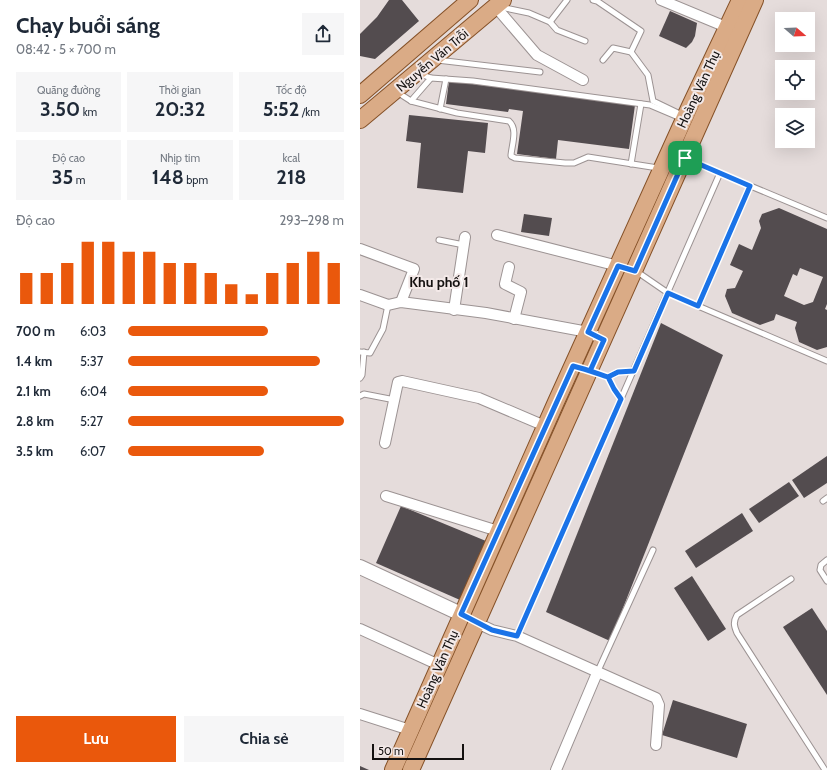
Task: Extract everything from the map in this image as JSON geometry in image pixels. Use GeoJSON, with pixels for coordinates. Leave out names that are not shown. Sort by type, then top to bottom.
{"type":"FeatureCollection","features":[{"type":"Feature","properties":{"kind":"main road","name":"Nguyễn Văn Trỗi"},"geometry":{"type":"LineString","coordinates":[[360,95],[470,0]]}},
{"type":"Feature","properties":{"kind":"main road","name":"Hoàng Văn Thụ"},"geometry":{"type":"LineString","coordinates":[[412,770],[685,158],[734,30],[740,0]]}},
{"type":"Feature","properties":{"kind":"main road","name":"Hoàng Văn Thụ"},"geometry":{"type":"LineString","coordinates":[[393,770],[461,614],[662,169],[684,117],[734,30],[755,0]]}},
{"type":"Feature","properties":{"kind":"main road","name":"Nguyễn Văn Trỗi"},"geometry":{"type":"LineString","coordinates":[[360,120],[499,3]]}},
{"type":"Feature","properties":{"kind":"main road"},"geometry":{"type":"LineString","coordinates":[[461,614],[477,623]]}},
{"type":"Feature","properties":{"kind":"street"},"geometry":{"type":"LineString","coordinates":[[661,0],[734,30]]}},
{"type":"Feature","properties":{"kind":"street"},"geometry":{"type":"LineString","coordinates":[[499,3],[537,55],[583,80]]}},
{"type":"Feature","properties":{"kind":"street"},"geometry":{"type":"LineString","coordinates":[[497,235],[635,271]]}},
{"type":"Feature","properties":{"kind":"street"},"geometry":{"type":"LineString","coordinates":[[454,310],[464,241]]}},
{"type":"Feature","properties":{"kind":"street"},"geometry":{"type":"LineString","coordinates":[[360,249],[414,269],[401,302]]}},
{"type":"Feature","properties":{"kind":"street"},"geometry":{"type":"LineString","coordinates":[[509,267],[505,284],[521,292],[514,319]]}},
{"type":"Feature","properties":{"kind":"street"},"geometry":{"type":"LineString","coordinates":[[360,295],[388,305],[401,302],[486,314],[588,332],[604,340]]}},
{"type":"Feature","properties":{"kind":"street"},"geometry":{"type":"LineString","coordinates":[[385,443],[398,382],[402,381],[479,398],[545,426]]}},
{"type":"Feature","properties":{"kind":"street"},"geometry":{"type":"LineString","coordinates":[[386,496],[498,531]]}},
{"type":"Feature","properties":{"kind":"street"},"geometry":{"type":"LineString","coordinates":[[360,567],[461,614]]}},
{"type":"Feature","properties":{"kind":"street"},"geometry":{"type":"LineString","coordinates":[[477,623],[492,630],[517,636],[597,673],[656,698],[659,705],[656,745]]}},
{"type":"Feature","properties":{"kind":"street"},"geometry":{"type":"LineString","coordinates":[[360,629],[439,665]]}},
{"type":"Feature","properties":{"kind":"street"},"geometry":{"type":"LineString","coordinates":[[556,770],[597,673]]}},
{"type":"Feature","properties":{"kind":"street"},"geometry":{"type":"LineString","coordinates":[[360,714],[410,730]]}},
{"type":"Feature","properties":{"kind":"lane"},"geometry":{"type":"LineString","coordinates":[[550,22],[567,0]]}},
{"type":"Feature","properties":{"kind":"lane"},"geometry":{"type":"LineString","coordinates":[[593,0],[597,1],[641,31],[631,52]]}},
{"type":"Feature","properties":{"kind":"lane"},"geometry":{"type":"LineString","coordinates":[[499,3],[550,22],[557,30],[585,41]]}},
{"type":"Feature","properties":{"kind":"lane"},"geometry":{"type":"LineString","coordinates":[[603,60],[613,48],[631,52],[648,75],[653,101],[684,117]]}},
{"type":"Feature","properties":{"kind":"lane"},"geometry":{"type":"LineString","coordinates":[[432,59],[540,72]]}},
{"type":"Feature","properties":{"kind":"lane"},"geometry":{"type":"LineString","coordinates":[[416,73],[431,78],[473,81],[650,105],[684,117]]}},
{"type":"Feature","properties":{"kind":"lane"},"geometry":{"type":"LineString","coordinates":[[411,101],[431,78]]}},
{"type":"Feature","properties":{"kind":"lane"},"geometry":{"type":"LineString","coordinates":[[440,109],[446,79]]}},
{"type":"Feature","properties":{"kind":"lane"},"geometry":{"type":"LineString","coordinates":[[395,91],[411,101],[440,109],[509,121],[513,126],[514,132],[511,156],[517,158],[574,163],[588,157],[662,169]]}},
{"type":"Feature","properties":{"kind":"lane"},"geometry":{"type":"LineString","coordinates":[[631,164],[641,104]]}},
{"type":"Feature","properties":{"kind":"lane"},"geometry":{"type":"LineString","coordinates":[[685,158],[827,218]]}},
{"type":"Feature","properties":{"kind":"lane"},"geometry":{"type":"LineString","coordinates":[[517,636],[720,173]]}},
{"type":"Feature","properties":{"kind":"lane"},"geometry":{"type":"LineString","coordinates":[[698,306],[750,186]]}},
{"type":"Feature","properties":{"kind":"lane"},"geometry":{"type":"LineString","coordinates":[[440,240],[464,241]]}},
{"type":"Feature","properties":{"kind":"lane"},"geometry":{"type":"LineString","coordinates":[[635,271],[668,293],[827,361]]}},
{"type":"Feature","properties":{"kind":"lane"},"geometry":{"type":"LineString","coordinates":[[360,378],[362,375],[362,352],[370,353],[383,329],[388,305]]}},
{"type":"Feature","properties":{"kind":"lane"},"geometry":{"type":"LineString","coordinates":[[573,366],[608,377],[621,399]]}},
{"type":"Feature","properties":{"kind":"lane"},"geometry":{"type":"LineString","coordinates":[[608,377],[618,372],[634,371]]}},
{"type":"Feature","properties":{"kind":"lane"},"geometry":{"type":"LineString","coordinates":[[360,396],[364,394],[394,400]]}},
{"type":"Feature","properties":{"kind":"lane"},"geometry":{"type":"LineString","coordinates":[[597,673],[653,550]]}},
{"type":"Feature","properties":{"kind":"lane"},"geometry":{"type":"LineString","coordinates":[[827,560],[821,565],[820,570],[827,581]]}},
{"type":"Feature","properties":{"kind":"lane"},"geometry":{"type":"LineString","coordinates":[[791,579],[737,615],[734,620],[734,625],[737,633],[826,770]]}},
{"type":"Feature","properties":{"kind":"building"},"geometry":{"type":"Polygon","coordinates":[[[389,0],[402,0],[419,21],[375,59],[360,56],[360,34],[377,17],[389,0]]]}},
{"type":"Feature","properties":{"kind":"building"},"geometry":{"type":"Polygon","coordinates":[[[670,11],[697,23],[695,36],[686,48],[659,36],[670,11]]]}},
{"type":"Feature","properties":{"kind":"building"},"geometry":{"type":"Polygon","coordinates":[[[449,81],[635,105],[629,149],[558,140],[556,159],[517,154],[523,111],[509,109],[508,112],[446,104],[449,81]]]}},
{"type":"Feature","properties":{"kind":"building"},"geometry":{"type":"Polygon","coordinates":[[[409,115],[488,123],[485,153],[468,151],[463,193],[417,188],[421,143],[406,141],[409,115]]]}},
{"type":"Feature","properties":{"kind":"building"},"geometry":{"type":"Polygon","coordinates":[[[779,208],[827,229],[827,304],[825,309],[827,310],[827,347],[817,350],[799,342],[795,328],[797,322],[776,314],[774,320],[760,325],[732,313],[725,296],[727,289],[735,288],[743,271],[730,265],[739,244],[752,250],[761,228],[759,221],[762,214],[779,208]],[[800,268],[797,276],[793,274],[784,296],[804,305],[813,302],[823,277],[800,268]]]}},
{"type":"Feature","properties":{"kind":"building"},"geometry":{"type":"Polygon","coordinates":[[[524,214],[552,218],[549,236],[521,232],[524,214]]]}},
{"type":"Feature","properties":{"kind":"building"},"geometry":{"type":"Polygon","coordinates":[[[661,323],[723,355],[610,641],[546,612],[661,323]]]}},
{"type":"Feature","properties":{"kind":"building"},"geometry":{"type":"Polygon","coordinates":[[[827,456],[827,483],[804,498],[792,480],[827,456]]]}},
{"type":"Feature","properties":{"kind":"building"},"geometry":{"type":"Polygon","coordinates":[[[789,482],[799,496],[759,523],[749,509],[789,482]]]}},
{"type":"Feature","properties":{"kind":"building"},"geometry":{"type":"Polygon","coordinates":[[[401,506],[486,541],[460,600],[376,563],[401,506]]]}},
{"type":"Feature","properties":{"kind":"building"},"geometry":{"type":"Polygon","coordinates":[[[742,513],[753,531],[696,568],[685,551],[742,513]]]}},
{"type":"Feature","properties":{"kind":"building"},"geometry":{"type":"Polygon","coordinates":[[[692,576],[726,629],[708,641],[674,588],[692,576]]]}},
{"type":"Feature","properties":{"kind":"building"},"geometry":{"type":"Polygon","coordinates":[[[812,608],[827,631],[827,695],[783,627],[812,608]]]}},
{"type":"Feature","properties":{"kind":"building"},"geometry":{"type":"Polygon","coordinates":[[[673,700],[747,724],[737,758],[662,735],[673,700]]]}},
{"type":"Feature","properties":{"kind":"building"},"geometry":{"type":"Polygon","coordinates":[[[360,766],[369,770],[360,770],[360,766]]]}},
{"type":"Feature","properties":{"kind":"district","name":"Khu phố 1"},"geometry":{"type":"Point","coordinates":[439,282]}},
{"type":"Feature","properties":{"kind":"route"},"geometry":{"type":"LineString","coordinates":[[685,158],[635,271],[618,266],[588,332],[604,340],[590,371],[608,377],[610,383],[621,399],[517,636],[492,630],[461,614],[573,366],[608,377],[618,372],[634,371],[668,293],[698,306],[750,186],[685,158]]}}]}
